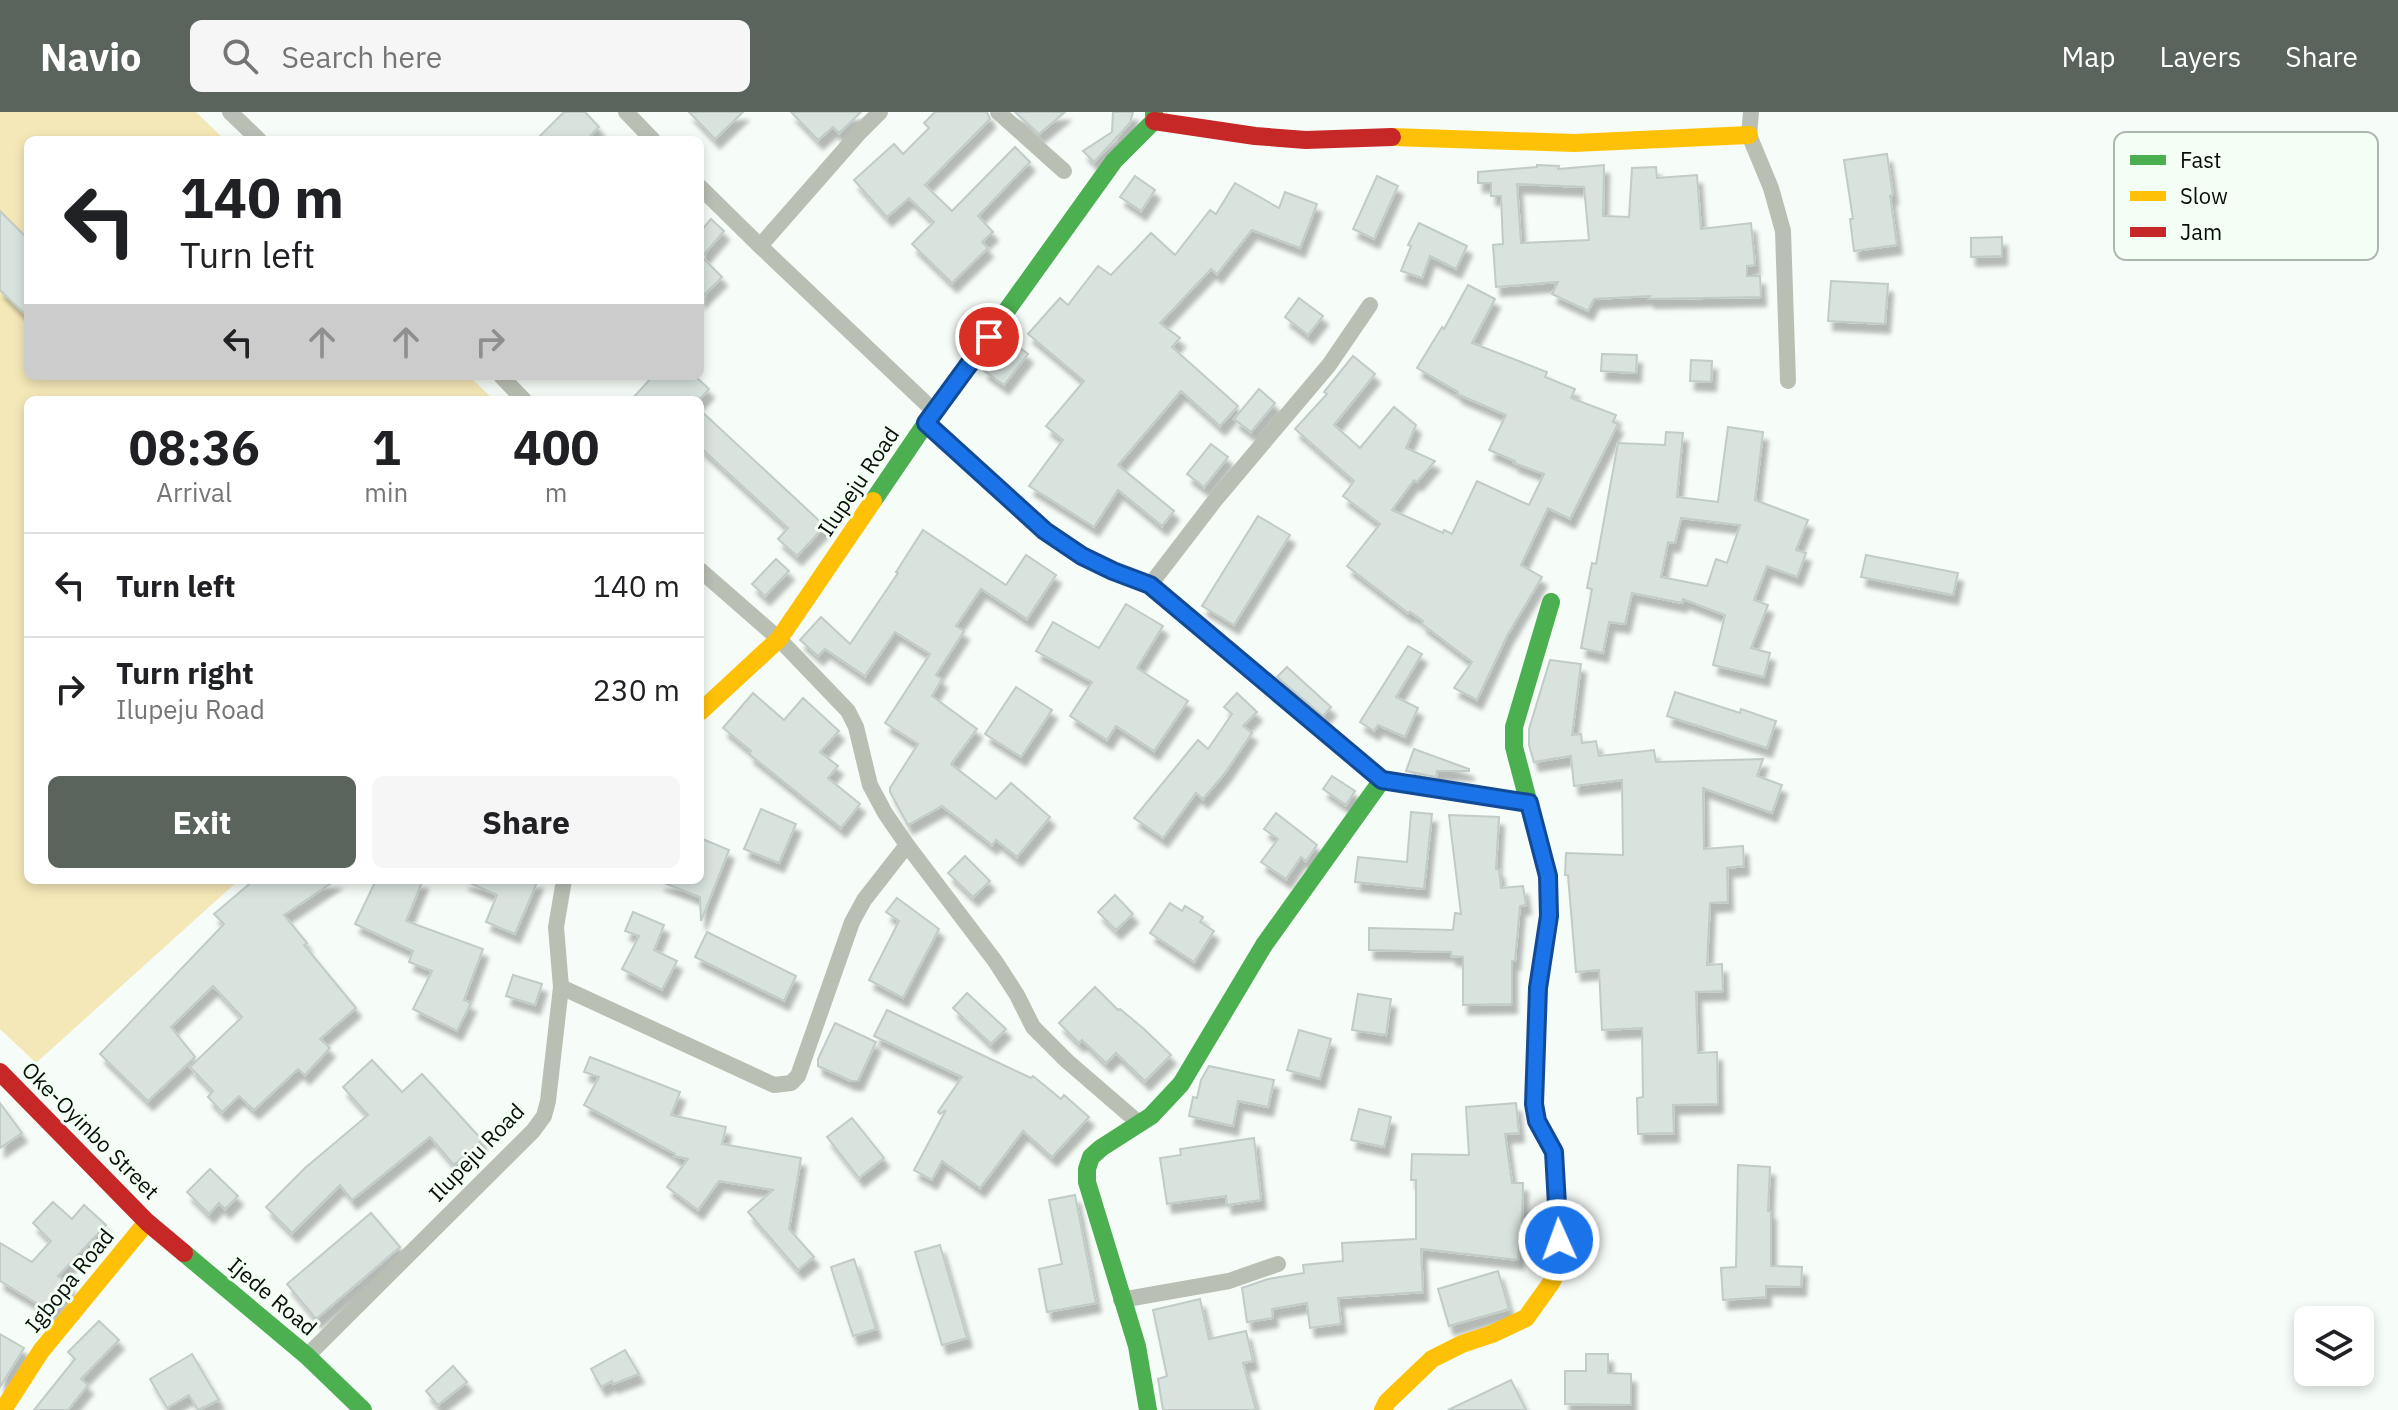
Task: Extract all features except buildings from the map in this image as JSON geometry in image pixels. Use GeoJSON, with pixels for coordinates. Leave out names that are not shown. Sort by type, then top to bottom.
{"type":"FeatureCollection","features":[{"type":"Feature","properties":{"kind":"street"},"geometry":{"type":"LineString","coordinates":[[230,112],[255,136]]}},
{"type":"Feature","properties":{"kind":"street"},"geometry":{"type":"LineString","coordinates":[[626,112],[649,136]]}},
{"type":"Feature","properties":{"kind":"street"},"geometry":{"type":"LineString","coordinates":[[760,246],[880,112]]}},
{"type":"Feature","properties":{"kind":"street"},"geometry":{"type":"LineString","coordinates":[[998,112],[1064,171]]}},
{"type":"Feature","properties":{"kind":"street"},"geometry":{"type":"LineString","coordinates":[[1751,112],[1749,135],[1771,188],[1783,231],[1788,381]]}},
{"type":"Feature","properties":{"kind":"street"},"geometry":{"type":"LineString","coordinates":[[1154,116],[1255,136],[1306,140],[1407,136],[1574,143],[1749,135]]}},
{"type":"Feature","properties":{"kind":"street","name":"Ilupeju Road"},"geometry":{"type":"LineString","coordinates":[[704,708],[779,639],[930,418],[1114,161],[1154,116]]}},
{"type":"Feature","properties":{"kind":"street"},"geometry":{"type":"LineString","coordinates":[[704,191],[1045,531],[1082,556],[1150,585],[1382,780],[1529,803]]}},
{"type":"Feature","properties":{"kind":"street"},"geometry":{"type":"LineString","coordinates":[[1150,585],[1216,499],[1329,365],[1370,305]]}},
{"type":"Feature","properties":{"kind":"street"},"geometry":{"type":"LineString","coordinates":[[505,380],[520,396]]}},
{"type":"Feature","properties":{"kind":"street"},"geometry":{"type":"LineString","coordinates":[[704,573],[779,639],[848,711],[856,727],[870,785],[885,813],[995,961],[1033,1027],[1140,1124]]}},
{"type":"Feature","properties":{"kind":"street"},"geometry":{"type":"LineString","coordinates":[[1383,1410],[1387,1402],[1432,1359],[1526,1318],[1560,1266],[1554,1152],[1537,1121],[1534,1104],[1538,988],[1549,916],[1548,876],[1514,747],[1514,727],[1551,602]]}},
{"type":"Feature","properties":{"kind":"street"},"geometry":{"type":"LineString","coordinates":[[1148,1410],[1137,1346],[1087,1182],[1089,1159],[1165,1105],[1181,1084],[1264,945],[1382,780]]}},
{"type":"Feature","properties":{"kind":"street"},"geometry":{"type":"LineString","coordinates":[[561,987],[774,1085],[791,1083],[798,1076],[852,922],[864,900],[907,845]]}},
{"type":"Feature","properties":{"kind":"street","name":"Ilupeju Road"},"geometry":{"type":"LineString","coordinates":[[307,1356],[533,1131],[544,1116],[561,987],[556,927],[563,884]]}},
{"type":"Feature","properties":{"kind":"street","name":"Oke-Oyinbo Street"},"geometry":{"type":"LineString","coordinates":[[0,1072],[147,1222]]}},
{"type":"Feature","properties":{"kind":"street","name":"Ijede Road"},"geometry":{"type":"LineString","coordinates":[[147,1222],[307,1356],[363,1410]]}},
{"type":"Feature","properties":{"kind":"street","name":"Igbopa Road"},"geometry":{"type":"LineString","coordinates":[[3,1410],[41,1351],[147,1222]]}},
{"type":"Feature","properties":{"kind":"street"},"geometry":{"type":"LineString","coordinates":[[1121,1300],[1229,1281],[1278,1264]]}},
{"type":"Feature","properties":{"kind":"shaded area"},"geometry":{"type":"Polygon","coordinates":[[[0,112],[196,112],[221,136],[24,136],[24,380],[473,380],[490,396],[24,396],[24,884],[235,884],[36,1063],[0,1029],[0,112]]]}},
{"type":"Feature","properties":{"kind":"traffic: fast"},"geometry":{"type":"LineString","coordinates":[[873,501],[1114,161],[1154,121],[1154,112]]}},
{"type":"Feature","properties":{"kind":"traffic: fast"},"geometry":{"type":"LineString","coordinates":[[1536,1042],[1538,988],[1549,916],[1548,876],[1514,747],[1514,727],[1551,602]]}},
{"type":"Feature","properties":{"kind":"traffic: fast"},"geometry":{"type":"LineString","coordinates":[[1148,1410],[1137,1346],[1087,1182],[1091,1157],[1151,1116],[1181,1084],[1264,945],[1382,780]]}},
{"type":"Feature","properties":{"kind":"traffic: fast"},"geometry":{"type":"LineString","coordinates":[[184,1253],[307,1356],[363,1410]]}},
{"type":"Feature","properties":{"kind":"traffic: slow"},"geometry":{"type":"LineString","coordinates":[[1392,137],[1574,143],[1749,135]]}},
{"type":"Feature","properties":{"kind":"traffic: slow"},"geometry":{"type":"LineString","coordinates":[[704,708],[779,639],[873,501]]}},
{"type":"Feature","properties":{"kind":"traffic: slow"},"geometry":{"type":"LineString","coordinates":[[1383,1410],[1387,1402],[1432,1359],[1526,1318],[1560,1266],[1554,1152],[1537,1121],[1534,1104],[1536,1042]]}},
{"type":"Feature","properties":{"kind":"traffic: slow"},"geometry":{"type":"LineString","coordinates":[[3,1410],[41,1351],[147,1222]]}},
{"type":"Feature","properties":{"kind":"traffic: jam"},"geometry":{"type":"LineString","coordinates":[[1154,121],[1306,140],[1392,137]]}},
{"type":"Feature","properties":{"kind":"traffic: jam"},"geometry":{"type":"LineString","coordinates":[[0,1072],[147,1222],[184,1253]]}},
{"type":"Feature","properties":{"kind":"route"},"geometry":{"type":"LineString","coordinates":[[989,337],[926,423],[1045,531],[1082,556],[1150,585],[1382,780],[1529,803],[1548,876],[1549,916],[1538,988],[1534,1104],[1537,1121],[1554,1152],[1559,1240]]}}]}
